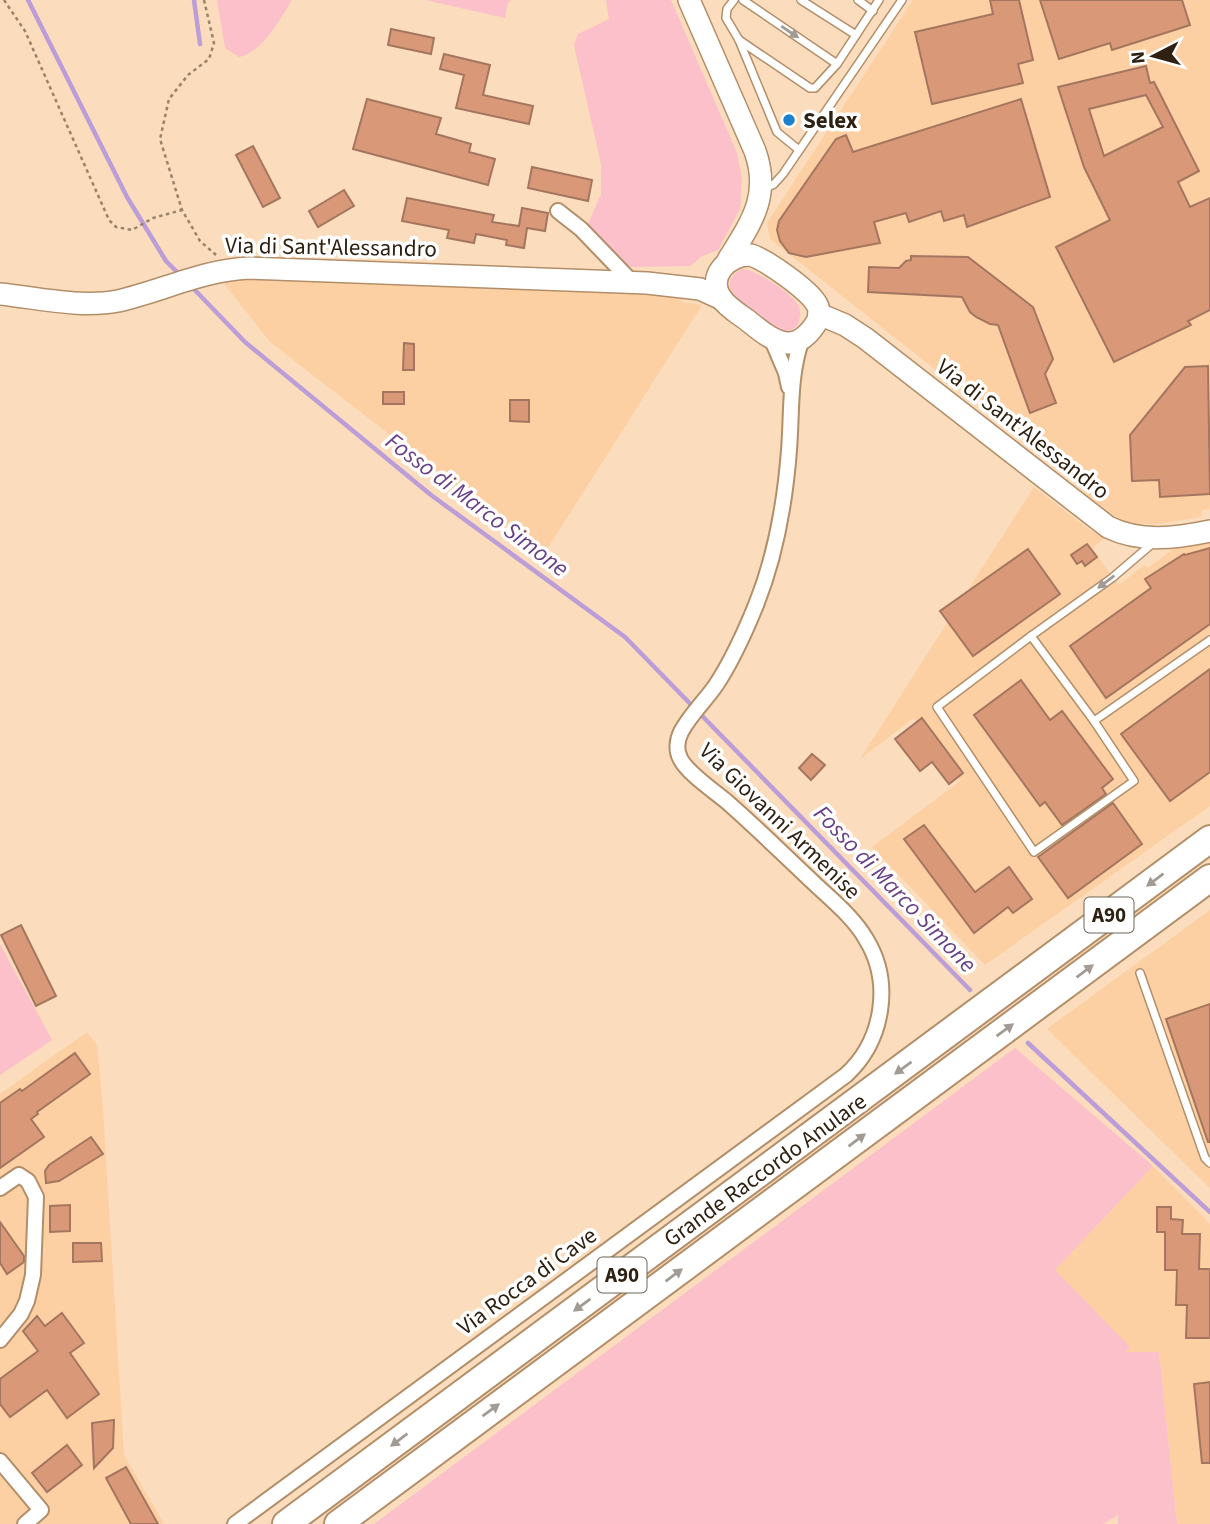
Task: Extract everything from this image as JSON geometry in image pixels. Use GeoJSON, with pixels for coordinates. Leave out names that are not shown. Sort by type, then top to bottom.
{"type":"FeatureCollection","features":[{"type":"Feature","properties":{"kind":"highway","name":"Grande Raccordo Anulare"},"geometry":{"type":"LineString","coordinates":[[286,1524],[1210,839]]}},
{"type":"Feature","properties":{"kind":"highway","name":"Grande Raccordo Anulare"},"geometry":{"type":"LineString","coordinates":[[338,1524],[1210,878]]}},
{"type":"Feature","properties":{"kind":"street"},"geometry":{"type":"LineString","coordinates":[[692,3],[762,173],[760,236],[763,260]]}},
{"type":"Feature","properties":{"kind":"street"},"geometry":{"type":"LineString","coordinates":[[722,299],[718,282],[725,264],[745,232],[760,196]]}},
{"type":"Feature","properties":{"kind":"street"},"geometry":{"type":"LineString","coordinates":[[558,211],[581,229],[632,282]]}},
{"type":"Feature","properties":{"kind":"street","name":"Via di Sant'Alessandro"},"geometry":{"type":"LineString","coordinates":[[667,284],[690,280],[745,255],[763,260],[814,300],[819,314],[845,325],[865,338],[1102,524],[1129,535],[1158,538],[1210,531]]}},
{"type":"Feature","properties":{"kind":"street","name":"Via di Sant'Alessandro"},"geometry":{"type":"LineString","coordinates":[[0,294],[98,303],[125,299],[209,273],[232,269],[667,284],[700,289],[722,299],[772,340]]}},
{"type":"Feature","properties":{"kind":"street"},"geometry":{"type":"LineString","coordinates":[[772,340],[785,344],[802,339],[814,327],[819,314]]}},
{"type":"Feature","properties":{"kind":"street","name":"Via Giovanni Armenise"},"geometry":{"type":"LineString","coordinates":[[802,339],[795,365],[791,398],[782,514],[768,571],[722,677],[686,725],[678,744],[683,763],[751,823],[842,910],[872,949],[880,992],[879,1022],[865,1054],[846,1075]]}},
{"type":"Feature","properties":{"kind":"street","name":"Via Giovanni Armenise"},"geometry":{"type":"LineString","coordinates":[[772,340],[786,373],[791,398]]}},
{"type":"Feature","properties":{"kind":"street","name":"Via Rocca di Cave"},"geometry":{"type":"LineString","coordinates":[[235,1524],[846,1075]]}},
{"type":"Feature","properties":{"kind":"street"},"geometry":{"type":"LineString","coordinates":[[0,1188],[19,1175],[28,1181],[36,1197],[32,1285],[21,1314],[0,1340]]}},
{"type":"Feature","properties":{"kind":"street"},"geometry":{"type":"LineString","coordinates":[[0,1461],[41,1510],[25,1524]]}},
{"type":"Feature","properties":{"kind":"lane"},"geometry":{"type":"LineString","coordinates":[[734,0],[725,14],[739,40],[776,132],[799,150]]}},
{"type":"Feature","properties":{"kind":"lane"},"geometry":{"type":"LineString","coordinates":[[743,0],[837,64]]}},
{"type":"Feature","properties":{"kind":"lane"},"geometry":{"type":"LineString","coordinates":[[802,0],[856,35]]}},
{"type":"Feature","properties":{"kind":"lane"},"geometry":{"type":"LineString","coordinates":[[858,0],[873,11]]}},
{"type":"Feature","properties":{"kind":"lane"},"geometry":{"type":"LineString","coordinates":[[739,40],[810,88],[816,88],[837,64],[879,0]]}},
{"type":"Feature","properties":{"kind":"lane"},"geometry":{"type":"LineString","coordinates":[[760,196],[777,181],[902,0]]}},
{"type":"Feature","properties":{"kind":"lane"},"geometry":{"type":"LineString","coordinates":[[1031,636],[1094,721],[1134,781],[1034,852],[937,707],[1031,636],[1112,578],[1158,538]]}},
{"type":"Feature","properties":{"kind":"lane"},"geometry":{"type":"LineString","coordinates":[[1094,721],[1210,640]]}},
{"type":"Feature","properties":{"kind":"lane"},"geometry":{"type":"LineString","coordinates":[[1140,973],[1205,1158],[1210,1163]]}},
{"type":"Feature","properties":{"kind":"path"},"geometry":{"type":"LineString","coordinates":[[4,0],[26,31],[109,220],[116,227],[132,230],[153,218],[182,210]]}},
{"type":"Feature","properties":{"kind":"path"},"geometry":{"type":"LineString","coordinates":[[204,0],[214,43],[209,59],[188,75],[169,99],[160,139],[182,210],[200,241],[232,269]]}},
{"type":"Feature","properties":{"kind":"shaded area"},"geometry":{"type":"Polygon","coordinates":[[[217,0],[292,0],[263,42],[248,54],[239,57],[225,48],[217,0]]]}},
{"type":"Feature","properties":{"kind":"shaded area"},"geometry":{"type":"Polygon","coordinates":[[[425,0],[511,0],[505,18],[425,0]]]}},
{"type":"Feature","properties":{"kind":"shaded area"},"geometry":{"type":"Polygon","coordinates":[[[606,0],[671,0],[737,153],[742,180],[740,209],[718,250],[702,256],[690,266],[630,267],[588,224],[601,194],[601,164],[574,45],[578,34],[609,19],[606,0]]]}},
{"type":"Feature","properties":{"kind":"shaded area"},"geometry":{"type":"Polygon","coordinates":[[[913,0],[1210,0],[1210,509],[1202,510],[1201,517],[1157,524],[1128,523],[1102,510],[1051,461],[770,239],[767,223],[913,0]]]}},
{"type":"Feature","properties":{"kind":"shaded area"},"geometry":{"type":"Polygon","coordinates":[[[742,269],[764,277],[794,300],[800,310],[797,326],[786,331],[774,328],[732,293],[730,281],[742,269]]]}},
{"type":"Feature","properties":{"kind":"shaded area"},"geometry":{"type":"Polygon","coordinates":[[[262,277],[674,292],[683,302],[702,305],[544,554],[270,342],[222,281],[262,277]]]}},
{"type":"Feature","properties":{"kind":"shaded area"},"geometry":{"type":"Polygon","coordinates":[[[1034,487],[1091,531],[1105,538],[1092,548],[1118,585],[1145,565],[1148,568],[1174,548],[1210,540],[1210,806],[985,965],[872,847],[960,781],[914,718],[860,759],[1034,487]]]}},
{"type":"Feature","properties":{"kind":"shaded area"},"geometry":{"type":"Polygon","coordinates":[[[1210,910],[1210,1188],[1047,1029],[1210,910]]]}},
{"type":"Feature","properties":{"kind":"shaded area"},"geometry":{"type":"Polygon","coordinates":[[[0,944],[52,1040],[0,1075],[0,944]]]}},
{"type":"Feature","properties":{"kind":"shaded area"},"geometry":{"type":"Polygon","coordinates":[[[87,1032],[97,1046],[103,1110],[124,1455],[164,1524],[0,1524],[0,1094],[87,1032]]]}},
{"type":"Feature","properties":{"kind":"shaded area"},"geometry":{"type":"Polygon","coordinates":[[[1015,1048],[1153,1166],[1055,1270],[1130,1347],[1125,1352],[1159,1352],[1177,1524],[1118,1524],[1118,1515],[1103,1524],[374,1524],[1015,1048]]]}},
{"type":"Feature","properties":{"kind":"shaded area"},"geometry":{"type":"Polygon","coordinates":[[[1153,1166],[1210,1224],[1210,1524],[1177,1524],[1159,1352],[1124,1352],[1055,1270],[1153,1166]]]}},
{"type":"Feature","properties":{"kind":"building"},"geometry":{"type":"Polygon","coordinates":[[[990,0],[1019,0],[1033,60],[1018,64],[1023,83],[932,104],[915,32],[993,14],[990,0]]]}},
{"type":"Feature","properties":{"kind":"building"},"geometry":{"type":"Polygon","coordinates":[[[1040,0],[1182,0],[1190,25],[1112,50],[1110,43],[1059,59],[1040,0]]]}},
{"type":"Feature","properties":{"kind":"building"},"geometry":{"type":"Polygon","coordinates":[[[391,29],[434,38],[431,54],[388,45],[391,29]]]}},
{"type":"Feature","properties":{"kind":"building"},"geometry":{"type":"Polygon","coordinates":[[[444,54],[490,65],[483,95],[533,106],[529,124],[456,108],[464,75],[440,69],[444,54]]]}},
{"type":"Feature","properties":{"kind":"building"},"geometry":{"type":"Polygon","coordinates":[[[1146,66],[1150,83],[1154,82],[1199,171],[1178,182],[1190,207],[1210,198],[1210,310],[1188,321],[1191,325],[1114,362],[1056,247],[1110,220],[1084,167],[1058,87],[1146,66]],[[1146,95],[1089,109],[1104,156],[1163,127],[1146,95]]]}},
{"type":"Feature","properties":{"kind":"building"},"geometry":{"type":"Polygon","coordinates":[[[367,99],[441,118],[436,134],[471,144],[469,152],[495,159],[488,185],[353,149],[367,99]]]}},
{"type":"Feature","properties":{"kind":"building"},"geometry":{"type":"Polygon","coordinates":[[[1021,99],[1050,197],[967,227],[964,215],[944,221],[941,211],[909,222],[906,213],[874,222],[880,243],[806,257],[789,253],[780,241],[777,230],[779,221],[836,139],[846,135],[853,152],[1021,99]]]}},
{"type":"Feature","properties":{"kind":"building"},"geometry":{"type":"Polygon","coordinates":[[[253,146],[280,198],[263,207],[236,155],[253,146]]]}},
{"type":"Feature","properties":{"kind":"building"},"geometry":{"type":"Polygon","coordinates":[[[532,167],[592,180],[588,201],[528,188],[532,167]]]}},
{"type":"Feature","properties":{"kind":"building"},"geometry":{"type":"Polygon","coordinates":[[[344,190],[354,206],[318,227],[309,211],[344,190]]]}},
{"type":"Feature","properties":{"kind":"building"},"geometry":{"type":"Polygon","coordinates":[[[407,198],[494,215],[492,222],[519,226],[522,208],[548,213],[545,231],[527,228],[524,248],[506,245],[507,240],[476,234],[474,243],[447,238],[449,230],[402,221],[407,198]]]}},
{"type":"Feature","properties":{"kind":"building"},"geometry":{"type":"Polygon","coordinates":[[[911,256],[968,257],[1033,307],[1053,359],[1045,374],[1056,403],[1030,413],[998,325],[976,317],[962,297],[868,292],[869,267],[899,268],[911,260],[911,256]]]}},
{"type":"Feature","properties":{"kind":"building"},"geometry":{"type":"Polygon","coordinates":[[[404,343],[414,344],[414,370],[403,370],[404,343]]]}},
{"type":"Feature","properties":{"kind":"building"},"geometry":{"type":"Polygon","coordinates":[[[1208,366],[1210,494],[1160,497],[1159,480],[1132,481],[1130,435],[1185,367],[1208,366]]]}},
{"type":"Feature","properties":{"kind":"building"},"geometry":{"type":"Polygon","coordinates":[[[383,392],[404,392],[404,404],[383,404],[383,392]]]}},
{"type":"Feature","properties":{"kind":"building"},"geometry":{"type":"Polygon","coordinates":[[[510,400],[529,400],[529,422],[510,421],[510,400]]]}},
{"type":"Feature","properties":{"kind":"building"},"geometry":{"type":"Polygon","coordinates":[[[1087,544],[1097,557],[1085,566],[1082,561],[1077,564],[1071,555],[1087,544]]]}},
{"type":"Feature","properties":{"kind":"building"},"geometry":{"type":"Polygon","coordinates":[[[1210,548],[1210,624],[1106,698],[1070,646],[1151,588],[1145,579],[1184,554],[1210,548]]]}},
{"type":"Feature","properties":{"kind":"building"},"geometry":{"type":"Polygon","coordinates":[[[1028,549],[1060,594],[973,656],[940,611],[1028,549]]]}},
{"type":"Feature","properties":{"kind":"building"},"geometry":{"type":"Polygon","coordinates":[[[1210,669],[1210,772],[1170,801],[1121,734],[1210,669]]]}},
{"type":"Feature","properties":{"kind":"building"},"geometry":{"type":"Polygon","coordinates":[[[1021,680],[1050,720],[1062,711],[1113,779],[1102,788],[1106,794],[1062,825],[1045,802],[1040,806],[974,715],[1021,680]]]}},
{"type":"Feature","properties":{"kind":"building"},"geometry":{"type":"Polygon","coordinates":[[[922,718],[963,773],[949,784],[932,762],[920,771],[895,739],[922,718]]]}},
{"type":"Feature","properties":{"kind":"building"},"geometry":{"type":"Polygon","coordinates":[[[812,754],[825,765],[811,780],[799,768],[812,754]]]}},
{"type":"Feature","properties":{"kind":"building"},"geometry":{"type":"Polygon","coordinates":[[[1113,803],[1142,844],[1068,898],[1038,857],[1113,803]]]}},
{"type":"Feature","properties":{"kind":"building"},"geometry":{"type":"Polygon","coordinates":[[[924,825],[975,892],[1009,867],[1032,899],[1013,913],[1008,907],[974,933],[904,839],[924,825]]]}},
{"type":"Feature","properties":{"kind":"building"},"geometry":{"type":"Polygon","coordinates":[[[21,925],[56,996],[36,1006],[1,935],[21,925]]]}},
{"type":"Feature","properties":{"kind":"building"},"geometry":{"type":"Polygon","coordinates":[[[1210,1004],[1210,1142],[1208,1142],[1166,1019],[1210,1004]]]}},
{"type":"Feature","properties":{"kind":"building"},"geometry":{"type":"Polygon","coordinates":[[[75,1053],[90,1074],[37,1112],[31,1119],[44,1137],[0,1168],[0,1103],[20,1089],[22,1091],[75,1053]]]}},
{"type":"Feature","properties":{"kind":"building"},"geometry":{"type":"Polygon","coordinates":[[[91,1137],[103,1154],[59,1181],[46,1183],[45,1171],[49,1165],[91,1137]]]}},
{"type":"Feature","properties":{"kind":"building"},"geometry":{"type":"Polygon","coordinates":[[[70,1205],[70,1231],[50,1232],[50,1206],[70,1205]]]}},
{"type":"Feature","properties":{"kind":"building"},"geometry":{"type":"Polygon","coordinates":[[[1157,1207],[1171,1207],[1171,1219],[1183,1220],[1182,1234],[1200,1234],[1199,1269],[1210,1269],[1210,1338],[1186,1338],[1187,1305],[1176,1305],[1177,1270],[1165,1270],[1165,1232],[1157,1232],[1157,1207]]]}},
{"type":"Feature","properties":{"kind":"building"},"geometry":{"type":"Polygon","coordinates":[[[0,1222],[24,1256],[24,1262],[7,1274],[0,1263],[0,1222]]]}},
{"type":"Feature","properties":{"kind":"building"},"geometry":{"type":"Polygon","coordinates":[[[73,1243],[101,1243],[102,1261],[73,1262],[73,1243]]]}},
{"type":"Feature","properties":{"kind":"building"},"geometry":{"type":"Polygon","coordinates":[[[62,1313],[84,1343],[70,1353],[99,1394],[67,1418],[47,1390],[10,1417],[0,1404],[0,1379],[38,1351],[23,1331],[37,1316],[45,1326],[62,1313]]]}},
{"type":"Feature","properties":{"kind":"building"},"geometry":{"type":"Polygon","coordinates":[[[1210,1382],[1210,1463],[1202,1463],[1194,1384],[1210,1382]]]}},
{"type":"Feature","properties":{"kind":"building"},"geometry":{"type":"Polygon","coordinates":[[[114,1420],[113,1448],[94,1468],[92,1423],[114,1420]]]}},
{"type":"Feature","properties":{"kind":"building"},"geometry":{"type":"Polygon","coordinates":[[[67,1445],[82,1465],[47,1492],[32,1473],[67,1445]]]}},
{"type":"Feature","properties":{"kind":"building"},"geometry":{"type":"Polygon","coordinates":[[[126,1467],[158,1524],[131,1524],[106,1478],[126,1467]]]}},
{"type":"Feature","properties":{"kind":"waterway","name":"Fosso di Marco Simone"},"geometry":{"type":"LineString","coordinates":[[28,0],[127,197],[166,261],[179,274]]}},
{"type":"Feature","properties":{"kind":"waterway"},"geometry":{"type":"LineString","coordinates":[[194,0],[200,44]]}},
{"type":"Feature","properties":{"kind":"waterway","name":"Fosso di Marco Simone"},"geometry":{"type":"LineString","coordinates":[[190,285],[245,342],[431,495],[625,637],[970,990]]}},
{"type":"Feature","properties":{"kind":"waterway","name":"Fosso di Marco Simone"},"geometry":{"type":"LineString","coordinates":[[1028,1043],[1210,1212]]}},
{"type":"Feature","properties":{"kind":"place","name":"Selex"},"geometry":{"type":"Point","coordinates":[789,120]}}]}
